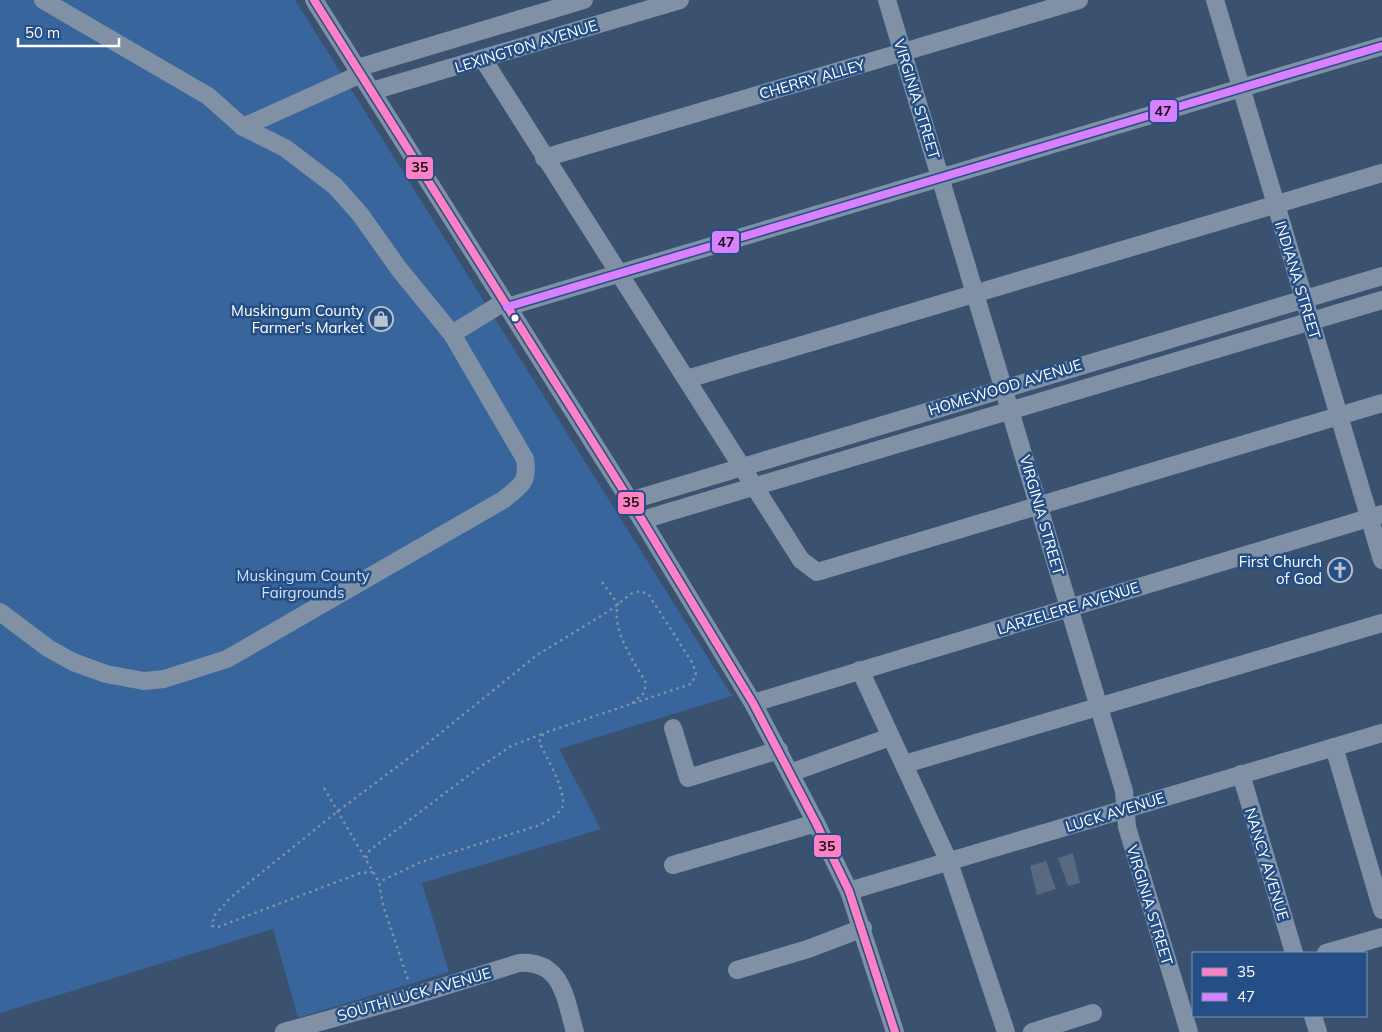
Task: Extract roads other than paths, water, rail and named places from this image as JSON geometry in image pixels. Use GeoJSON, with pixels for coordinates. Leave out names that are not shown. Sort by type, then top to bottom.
{"type":"FeatureCollection","features":[{"type":"Feature","properties":{"kind":"street"},"geometry":{"type":"LineString","coordinates":[[0,612],[48,648],[73,662],[106,674],[144,681],[164,679],[227,659],[503,500],[524,483],[527,472],[525,459],[452,334],[399,269],[360,214],[335,186],[285,148],[243,127],[208,96],[43,0]]}},
{"type":"Feature","properties":{"kind":"street"},"geometry":{"type":"LineString","coordinates":[[314,0],[642,520],[753,703],[816,823],[849,892],[863,928],[895,1032]]}},
{"type":"Feature","properties":{"kind":"street","name":"LEXINGTON AVENUE"},"geometry":{"type":"LineString","coordinates":[[243,127],[359,71],[584,0]]}},
{"type":"Feature","properties":{"kind":"street","name":"LEXINGTON AVENUE"},"geometry":{"type":"LineString","coordinates":[[372,91],[680,0]]}},
{"type":"Feature","properties":{"kind":"street","name":"VIRGINIA STREET"},"geometry":{"type":"LineString","coordinates":[[887,0],[1124,791],[1126,828],[1189,1032]]}},
{"type":"Feature","properties":{"kind":"street","name":"CHERRY ALLEY"},"geometry":{"type":"LineString","coordinates":[[544,158],[1079,0]]}},
{"type":"Feature","properties":{"kind":"street","name":"INDIANA STREET"},"geometry":{"type":"LineString","coordinates":[[1215,0],[1339,416],[1376,516],[1382,560]]}},
{"type":"Feature","properties":{"kind":"street"},"geometry":{"type":"LineString","coordinates":[[452,334],[506,305],[1382,46]]}},
{"type":"Feature","properties":{"kind":"street"},"geometry":{"type":"LineString","coordinates":[[483,59],[544,158],[619,272],[801,560],[817,572],[1382,403]]}},
{"type":"Feature","properties":{"kind":"street"},"geometry":{"type":"LineString","coordinates":[[687,379],[1382,173]]}},
{"type":"Feature","properties":{"kind":"street","name":"HOMEWOOD AVENUE"},"geometry":{"type":"LineString","coordinates":[[629,500],[1382,276]]}},
{"type":"Feature","properties":{"kind":"street","name":"HOMEWOOD AVENUE"},"geometry":{"type":"LineString","coordinates":[[642,520],[1382,300]]}},
{"type":"Feature","properties":{"kind":"street","name":"LARZELERE AVENUE"},"geometry":{"type":"LineString","coordinates":[[753,703],[1376,516]]}},
{"type":"Feature","properties":{"kind":"street"},"geometry":{"type":"LineString","coordinates":[[905,764],[1382,623]]}},
{"type":"Feature","properties":{"kind":"street"},"geometry":{"type":"LineString","coordinates":[[860,670],[949,862],[1006,1032]]}},
{"type":"Feature","properties":{"kind":"street"},"geometry":{"type":"LineString","coordinates":[[673,728],[688,778],[778,750]]}},
{"type":"Feature","properties":{"kind":"street","name":"LUCK AVENUE"},"geometry":{"type":"LineString","coordinates":[[849,892],[1382,733]]}},
{"type":"Feature","properties":{"kind":"street"},"geometry":{"type":"LineString","coordinates":[[790,773],[890,737]]}},
{"type":"Feature","properties":{"kind":"street"},"geometry":{"type":"LineString","coordinates":[[1334,747],[1382,910]]}},
{"type":"Feature","properties":{"kind":"street","name":"NANCY AVENUE"},"geometry":{"type":"LineString","coordinates":[[1240,774],[1294,952]]}},
{"type":"Feature","properties":{"kind":"street"},"geometry":{"type":"LineString","coordinates":[[674,865],[816,823]]}},
{"type":"Feature","properties":{"kind":"street"},"geometry":{"type":"LineString","coordinates":[[737,970],[808,949],[863,928]]}},
{"type":"Feature","properties":{"kind":"street"},"geometry":{"type":"LineString","coordinates":[[1330,952],[1382,937]]}},
{"type":"Feature","properties":{"kind":"street","name":"SOUTH LUCK AVENUE"},"geometry":{"type":"LineString","coordinates":[[284,1032],[413,996],[519,963],[532,962],[545,966],[554,974],[561,985],[575,1032]]}},
{"type":"Feature","properties":{"kind":"street"},"geometry":{"type":"LineString","coordinates":[[1032,1032],[1093,1013]]}},
{"type":"Feature","properties":{"kind":"street"},"geometry":{"type":"LineString","coordinates":[[1313,1017],[1318,1032]]}},
{"type":"Feature","properties":{"kind":"place","name":"Muskingum County Farmer's Market"},"geometry":{"type":"Point","coordinates":[381,319]}},
{"type":"Feature","properties":{"kind":"place","name":"First Church of God"},"geometry":{"type":"Point","coordinates":[1340,570]}},
{"type":"Feature","properties":{"kind":"park label","name":"Muskingum County Fairgrounds"},"geometry":{"type":"Point","coordinates":[303,584]}}]}
